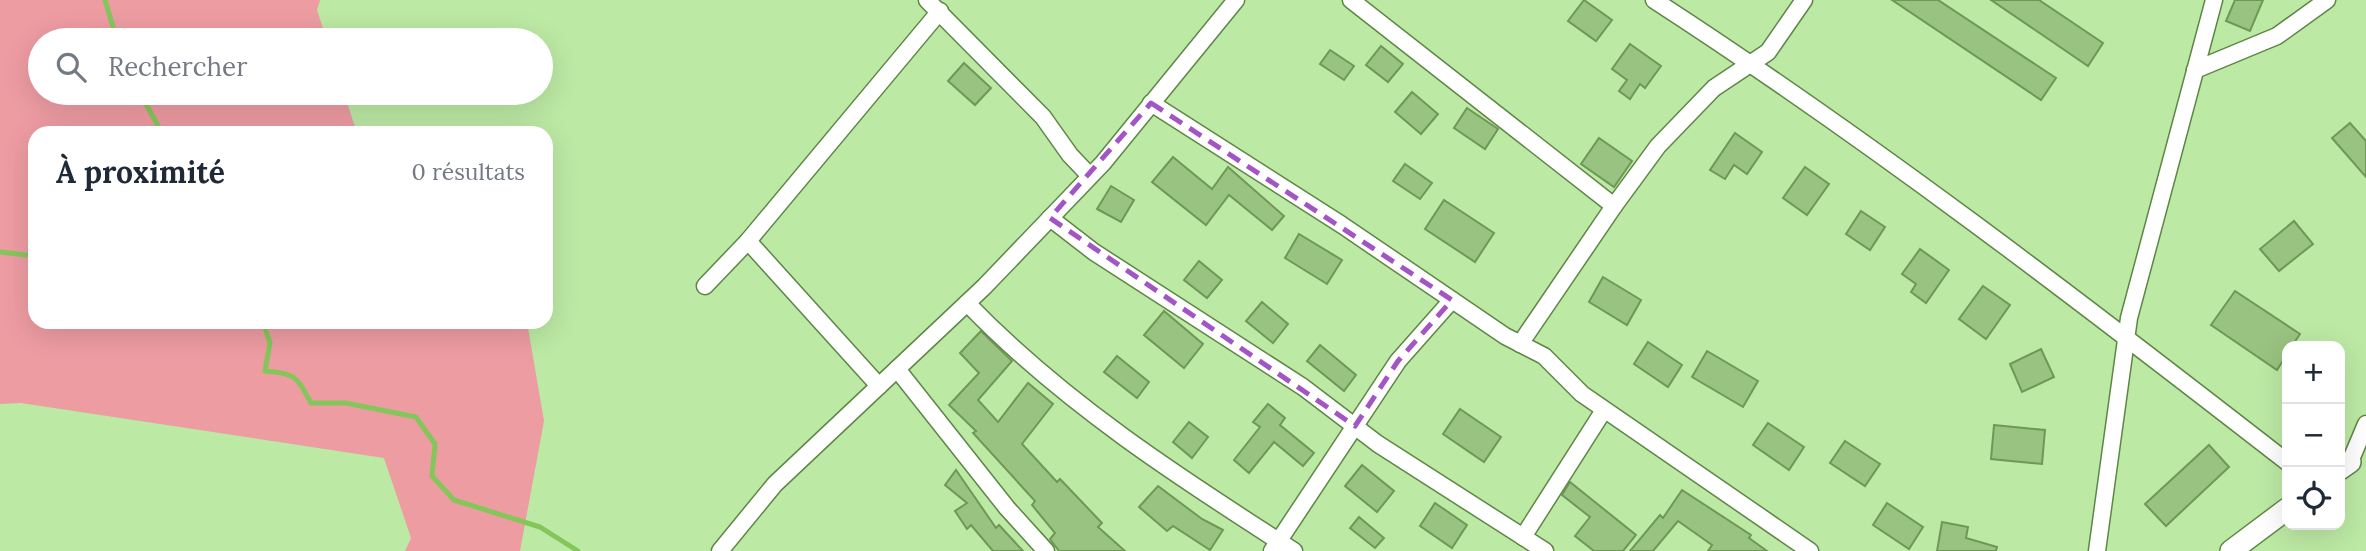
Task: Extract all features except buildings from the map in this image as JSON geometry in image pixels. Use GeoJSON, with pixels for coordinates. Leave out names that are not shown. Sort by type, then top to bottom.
{"type":"FeatureCollection","features":[{"type":"Feature","properties":{"kind":"street"},"geometry":{"type":"LineString","coordinates":[[720,551],[775,484],[967,303],[1090,176],[1236,0]]}},
{"type":"Feature","properties":{"kind":"street"},"geometry":{"type":"LineString","coordinates":[[1350,0],[1614,206]]}},
{"type":"Feature","properties":{"kind":"street"},"geometry":{"type":"LineString","coordinates":[[1654,0],[1752,64],[2127,338],[2282,458]]}},
{"type":"Feature","properties":{"kind":"street"},"geometry":{"type":"LineString","coordinates":[[1520,344],[1658,146],[1714,88],[1768,52],[1804,0]]}},
{"type":"Feature","properties":{"kind":"street"},"geometry":{"type":"LineString","coordinates":[[2097,551],[2129,318],[2214,0]]}},
{"type":"Feature","properties":{"kind":"street"},"geometry":{"type":"LineString","coordinates":[[2195,70],[2277,36],[2328,0]]}},
{"type":"Feature","properties":{"kind":"street"},"geometry":{"type":"LineString","coordinates":[[705,286],[748,242],[934,5],[1043,117],[1070,155],[1090,176]]}},
{"type":"Feature","properties":{"kind":"street"},"geometry":{"type":"LineString","coordinates":[[1151,103],[1310,204],[1520,344],[1544,356],[1582,394],[1810,551]]}},
{"type":"Feature","properties":{"kind":"street"},"geometry":{"type":"LineString","coordinates":[[1050,218],[1094,252],[1303,387],[1355,426],[1545,551]]}},
{"type":"Feature","properties":{"kind":"street"},"geometry":{"type":"LineString","coordinates":[[748,242],[879,386]]}},
{"type":"Feature","properties":{"kind":"street"},"geometry":{"type":"LineString","coordinates":[[1276,546],[1398,361],[1452,300]]}},
{"type":"Feature","properties":{"kind":"street"},"geometry":{"type":"LineString","coordinates":[[967,303],[999,337],[1097,416],[1276,546],[1294,551]]}},
{"type":"Feature","properties":{"kind":"street"},"geometry":{"type":"LineString","coordinates":[[897,369],[1007,508],[1046,551]]}},
{"type":"Feature","properties":{"kind":"street"},"geometry":{"type":"LineString","coordinates":[[1523,537],[1604,410]]}},
{"type":"Feature","properties":{"kind":"street"},"geometry":{"type":"LineString","coordinates":[[2352,462],[2366,424]]}},
{"type":"Feature","properties":{"kind":"street"},"geometry":{"type":"LineString","coordinates":[[2231,551],[2282,513]]}},
{"type":"Feature","properties":{"kind":"highlighted area"},"geometry":{"type":"Polygon","coordinates":[[[1151,103],[1452,300],[1398,361],[1355,426],[1050,218],[1151,103]]]}},
{"type":"Feature","properties":{"kind":"shaded area"},"geometry":{"type":"Polygon","coordinates":[[[0,0],[320,0],[317,10],[323,28],[28,28],[28,105],[348,105],[355,126],[28,126],[28,329],[528,329],[544,421],[520,551],[405,551],[411,538],[384,458],[21,403],[0,404],[0,0]]]}},
{"type":"Feature","properties":{"kind":"waterway"},"geometry":{"type":"LineString","coordinates":[[105,0],[113,28]]}},
{"type":"Feature","properties":{"kind":"waterway"},"geometry":{"type":"LineString","coordinates":[[147,105],[158,126]]}},
{"type":"Feature","properties":{"kind":"waterway"},"geometry":{"type":"LineString","coordinates":[[0,252],[28,255]]}},
{"type":"Feature","properties":{"kind":"waterway"},"geometry":{"type":"LineString","coordinates":[[265,329],[270,343],[265,371],[283,373],[294,378],[311,403],[346,403],[416,417],[435,444],[432,476],[454,500],[540,527],[578,551]]}}]}
